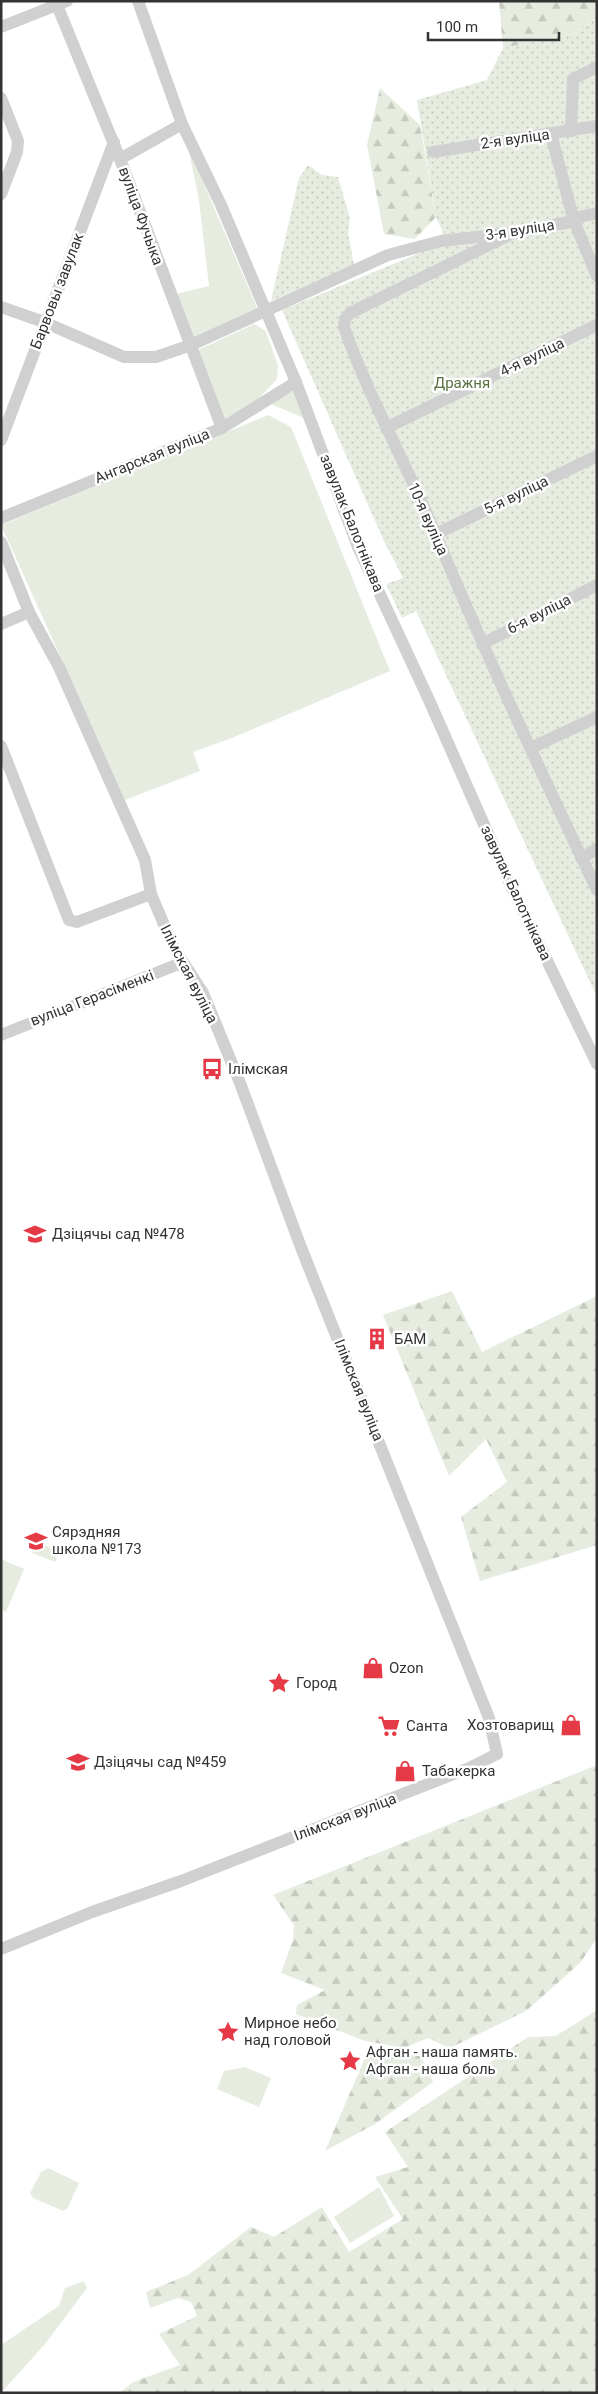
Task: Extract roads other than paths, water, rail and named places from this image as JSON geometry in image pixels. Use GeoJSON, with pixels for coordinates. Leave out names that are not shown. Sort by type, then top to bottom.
{"type":"FeatureCollection","features":[{"type":"Feature","properties":{"kind":"street","name":"завулак Балотнікава"},"geometry":{"type":"LineString","coordinates":[[138,1],[182,124],[221,205],[296,382],[358,546],[429,700],[512,888],[597,1064]]}},
{"type":"Feature","properties":{"kind":"street"},"geometry":{"type":"LineString","coordinates":[[1,27],[62,3]]}},
{"type":"Feature","properties":{"kind":"street","name":"вуліца Фучыка"},"geometry":{"type":"LineString","coordinates":[[62,3],[222,428]]}},
{"type":"Feature","properties":{"kind":"street"},"geometry":{"type":"LineString","coordinates":[[571,131],[573,79],[597,67]]}},
{"type":"Feature","properties":{"kind":"street"},"geometry":{"type":"LineString","coordinates":[[1,98],[18,141],[17,152],[1,194]]}},
{"type":"Feature","properties":{"kind":"street"},"geometry":{"type":"LineString","coordinates":[[120,159],[182,124]]}},
{"type":"Feature","properties":{"kind":"street","name":"2-я вуліца"},"geometry":{"type":"LineString","coordinates":[[433,152],[597,126]]}},
{"type":"Feature","properties":{"kind":"street"},"geometry":{"type":"LineString","coordinates":[[551,134],[574,221],[597,276]]}},
{"type":"Feature","properties":{"kind":"street","name":"Барвовы завулак"},"geometry":{"type":"LineString","coordinates":[[1,440],[44,322],[114,142]]}},
{"type":"Feature","properties":{"kind":"street","name":"3-я вуліца"},"geometry":{"type":"LineString","coordinates":[[1,307],[44,322],[124,357],[156,357],[191,345],[388,255],[441,241],[513,233],[574,221],[579,217],[597,213]]}},
{"type":"Feature","properties":{"kind":"street","name":"10-я вуліца"},"geometry":{"type":"LineString","coordinates":[[513,233],[350,313],[345,319],[344,327],[386,428],[436,534],[482,644],[597,890]]}},
{"type":"Feature","properties":{"kind":"street","name":"4-я вуліца"},"geometry":{"type":"LineString","coordinates":[[386,428],[597,325]]}},
{"type":"Feature","properties":{"kind":"street","name":"Ангарская вуліца"},"geometry":{"type":"LineString","coordinates":[[1,518],[222,428],[296,382]]}},
{"type":"Feature","properties":{"kind":"street","name":"5-я вуліца"},"geometry":{"type":"LineString","coordinates":[[436,534],[597,456]]}},
{"type":"Feature","properties":{"kind":"street","name":"Ілімская вуліца"},"geometry":{"type":"LineString","coordinates":[[1,542],[29,612],[59,667],[141,851],[149,876],[151,894],[174,948],[203,993],[240,1083],[302,1250],[489,1718],[497,1754],[469,1768],[250,1854],[92,1912],[1,1949]]}},
{"type":"Feature","properties":{"kind":"street","name":"6-я вуліца"},"geometry":{"type":"LineString","coordinates":[[482,644],[597,585]]}},
{"type":"Feature","properties":{"kind":"street"},"geometry":{"type":"LineString","coordinates":[[1,624],[29,612]]}},
{"type":"Feature","properties":{"kind":"street"},"geometry":{"type":"LineString","coordinates":[[531,748],[597,717]]}},
{"type":"Feature","properties":{"kind":"street"},"geometry":{"type":"LineString","coordinates":[[1,746],[69,920],[77,922],[151,894]]}},
{"type":"Feature","properties":{"kind":"street"},"geometry":{"type":"LineString","coordinates":[[582,858],[597,849]]}},
{"type":"Feature","properties":{"kind":"street","name":"вуліца Герасіменкі"},"geometry":{"type":"LineString","coordinates":[[2,1030],[176,966],[184,966]]}},
{"type":"Feature","properties":{"kind":"place","name":"Ілімская"},"geometry":{"type":"Point","coordinates":[212,1069]}},
{"type":"Feature","properties":{"kind":"place","name":"Дзіцячы сад №478"},"geometry":{"type":"Point","coordinates":[35,1234]}},
{"type":"Feature","properties":{"kind":"place","name":"БАМ"},"geometry":{"type":"Point","coordinates":[377,1339]}},
{"type":"Feature","properties":{"kind":"place","name":"Сярэдняя школа №173"},"geometry":{"type":"Point","coordinates":[36,1541]}},
{"type":"Feature","properties":{"kind":"place","name":"Ozon"},"geometry":{"type":"Point","coordinates":[373,1668]}},
{"type":"Feature","properties":{"kind":"place","name":"Город"},"geometry":{"type":"Point","coordinates":[279,1683]}},
{"type":"Feature","properties":{"kind":"place","name":"Хозтоварищ"},"geometry":{"type":"Point","coordinates":[571,1725]}},
{"type":"Feature","properties":{"kind":"place","name":"Санта"},"geometry":{"type":"Point","coordinates":[389,1726]}},
{"type":"Feature","properties":{"kind":"place","name":"Дзіцячы сад №459"},"geometry":{"type":"Point","coordinates":[78,1762]}},
{"type":"Feature","properties":{"kind":"place","name":"Табакерка"},"geometry":{"type":"Point","coordinates":[405,1771]}},
{"type":"Feature","properties":{"kind":"place","name":"Мирное небо над головой"},"geometry":{"type":"Point","coordinates":[228,2032]}},
{"type":"Feature","properties":{"kind":"place","name":"Афган - наша память. Афган - наша боль"},"geometry":{"type":"Point","coordinates":[350,2061]}},
{"type":"Feature","properties":{"kind":"park label","name":"Дражня"},"geometry":{"type":"Point","coordinates":[462,383]}}]}
